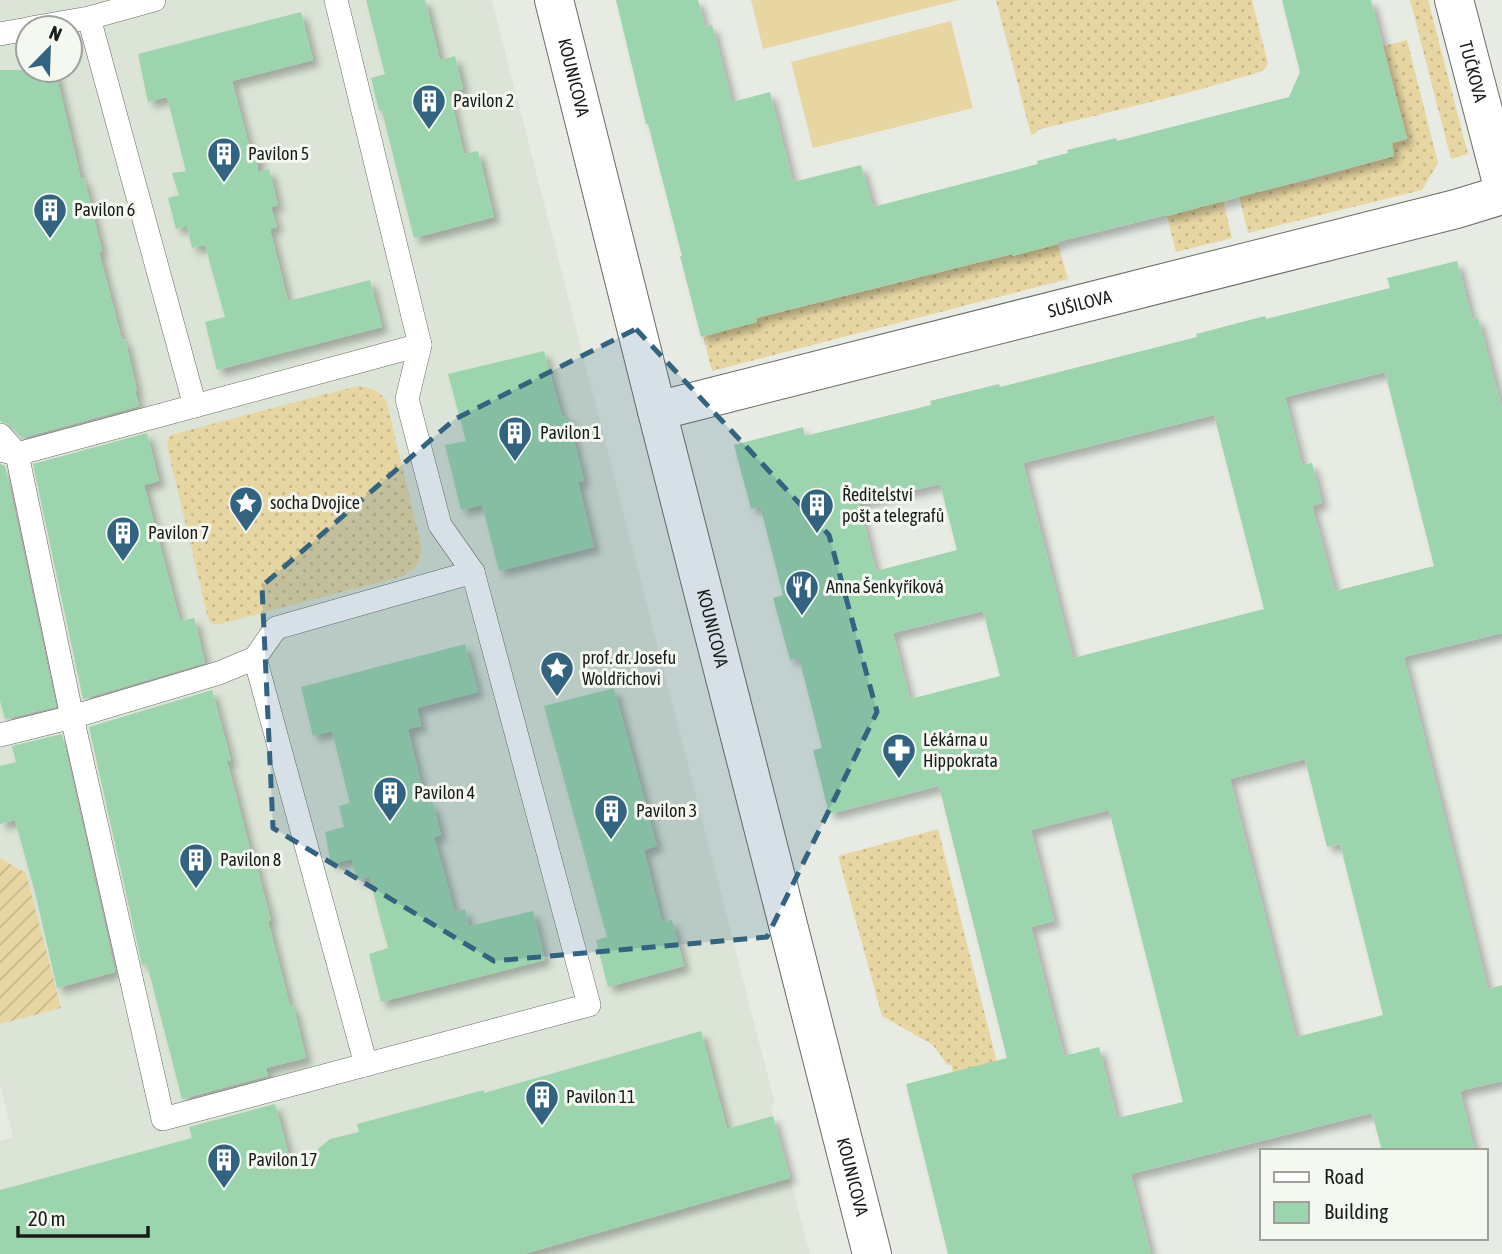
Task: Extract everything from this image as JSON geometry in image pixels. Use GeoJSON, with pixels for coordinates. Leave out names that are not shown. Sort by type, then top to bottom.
{"type":"FeatureCollection","features":[{"type":"Feature","properties":{"kind":"street","name":"KOUNICOVA"},"geometry":{"type":"LineString","coordinates":[[554,0],[872,1254]]}},
{"type":"Feature","properties":{"kind":"street","name":"TUČKOVA"},"geometry":{"type":"LineString","coordinates":[[1454,0],[1502,183]]}},
{"type":"Feature","properties":{"kind":"street","name":"SUŠILOVA"},"geometry":{"type":"LineString","coordinates":[[657,411],[1456,209],[1502,195]]}},
{"type":"Feature","properties":{"kind":"lane"},"geometry":{"type":"LineString","coordinates":[[84,19],[154,0]]}},
{"type":"Feature","properties":{"kind":"lane"},"geometry":{"type":"LineString","coordinates":[[0,435],[8,452],[72,717],[163,1119],[589,1005],[472,572],[440,525],[407,399],[419,345],[336,0]]}},
{"type":"Feature","properties":{"kind":"lane"},"geometry":{"type":"LineString","coordinates":[[89,18],[195,406]]}},
{"type":"Feature","properties":{"kind":"lane"},"geometry":{"type":"LineString","coordinates":[[8,452],[195,406],[419,345]]}},
{"type":"Feature","properties":{"kind":"lane"},"geometry":{"type":"LineString","coordinates":[[0,736],[219,673],[255,659],[276,628],[472,572]]}},
{"type":"Feature","properties":{"kind":"lane"},"geometry":{"type":"LineString","coordinates":[[255,659],[366,1065]]}},
{"type":"Feature","properties":{"kind":"highlighted area"},"geometry":{"type":"Polygon","coordinates":[[[636,329],[829,535],[877,712],[767,937],[494,961],[273,828],[262,586],[455,419],[636,329]]]}},
{"type":"Feature","properties":{"kind":"shaded area"},"geometry":{"type":"Polygon","coordinates":[[[2,0],[492,0],[775,1104],[771,1106],[773,1116],[810,1254],[0,1254],[0,1141],[13,1137],[0,1085],[0,1024],[61,1008],[26,873],[0,858],[0,3],[2,0]]]}},
{"type":"Feature","properties":{"kind":"shaded area"},"geometry":{"type":"Polygon","coordinates":[[[751,0],[959,0],[763,49],[751,0]]]}},
{"type":"Feature","properties":{"kind":"shaded area"},"geometry":{"type":"Polygon","coordinates":[[[996,0],[1252,0],[1268,64],[1263,71],[1191,92],[1037,130],[1037,133],[1031,135],[996,0]]]}},
{"type":"Feature","properties":{"kind":"shaded area"},"geometry":{"type":"Polygon","coordinates":[[[1410,0],[1428,0],[1468,154],[1451,159],[1410,0]]]}},
{"type":"Feature","properties":{"kind":"shaded area"},"geometry":{"type":"Polygon","coordinates":[[[951,21],[973,108],[813,148],[791,62],[951,21]]]}},
{"type":"Feature","properties":{"kind":"shaded area"},"geometry":{"type":"Polygon","coordinates":[[[1407,40],[1438,163],[1422,190],[1248,233],[1239,196],[1302,182],[1394,156],[1387,142],[1407,138],[1383,46],[1407,40]]]}},
{"type":"Feature","properties":{"kind":"shaded area"},"geometry":{"type":"Polygon","coordinates":[[[1223,200],[1232,238],[1176,252],[1167,216],[1223,200]]]}},
{"type":"Feature","properties":{"kind":"shaded area"},"geometry":{"type":"Polygon","coordinates":[[[1058,244],[1068,279],[712,371],[703,336],[757,322],[756,318],[1058,244]]]}},
{"type":"Feature","properties":{"kind":"shaded area"},"geometry":{"type":"Polygon","coordinates":[[[357,386],[373,390],[386,400],[421,544],[418,564],[403,576],[216,625],[210,622],[167,446],[168,437],[357,386]]]}},
{"type":"Feature","properties":{"kind":"shaded area"},"geometry":{"type":"Polygon","coordinates":[[[938,829],[1006,1098],[962,1109],[951,1065],[947,1065],[933,1045],[882,1016],[838,856],[938,829]]]}},
{"type":"Feature","properties":{"kind":"shaded area"},"geometry":{"type":"Polygon","coordinates":[[[0,858],[26,873],[61,1008],[0,1024],[0,858]]]}},
{"type":"Feature","properties":{"kind":"building","name":"Pavilon 2"},"geometry":{"type":"Polygon","coordinates":[[[366,0],[425,0],[440,60],[455,56],[463,89],[449,92],[464,154],[478,151],[494,217],[414,238],[371,78],[385,74],[366,0]]]}},
{"type":"Feature","properties":{"kind":"building"},"geometry":{"type":"Polygon","coordinates":[[[616,0],[698,0],[705,27],[712,25],[732,102],[770,92],[793,182],[861,165],[873,207],[1038,164],[1037,161],[1068,153],[1067,150],[1116,138],[1117,141],[1289,97],[1300,72],[1282,0],[1371,0],[1407,139],[1392,143],[1394,156],[1057,242],[1058,244],[1012,256],[756,318],[757,322],[701,337],[616,0]]]}},
{"type":"Feature","properties":{"kind":"building","name":"Pavilon 5"},"geometry":{"type":"Polygon","coordinates":[[[301,12],[313,60],[232,81],[251,153],[258,151],[258,172],[269,169],[278,205],[271,207],[277,227],[270,229],[288,301],[370,280],[382,327],[217,370],[205,322],[225,317],[205,245],[192,248],[187,226],[176,229],[168,198],[179,195],[172,173],[186,171],[167,97],[148,102],[138,54],[301,12]]]}},
{"type":"Feature","properties":{"kind":"building","name":"Pavilon 6"},"geometry":{"type":"Polygon","coordinates":[[[0,70],[14,70],[14,84],[58,84],[81,179],[84,178],[102,251],[99,252],[122,340],[125,339],[139,406],[22,438],[10,425],[0,421],[0,70]]]}},
{"type":"Feature","properties":{"kind":"building"},"geometry":{"type":"Polygon","coordinates":[[[1457,261],[1472,319],[1478,318],[1502,409],[1502,633],[1404,657],[1488,989],[1502,985],[1502,1081],[1460,1091],[1474,1149],[1381,1149],[1372,1113],[1131,1174],[1151,1254],[948,1254],[906,1084],[1007,1058],[939,786],[829,814],[813,750],[822,748],[799,658],[790,660],[773,598],[783,595],[760,506],[751,509],[734,445],[803,427],[805,436],[931,405],[930,401],[999,384],[1000,387],[1197,337],[1196,334],[1265,316],[1266,319],[1390,288],[1387,278],[1457,261]],[[1385,372],[1285,397],[1302,465],[1312,463],[1322,503],[1312,506],[1335,591],[1434,566],[1385,372]],[[1214,415],[1023,463],[1073,658],[1264,609],[1214,415]],[[940,484],[859,503],[876,571],[957,550],[940,484]],[[983,611],[893,633],[910,699],[1000,676],[983,611]],[[1305,759],[1230,779],[1296,1037],[1383,1015],[1340,844],[1327,847],[1305,759]],[[1109,810],[1031,830],[1054,921],[1031,927],[1064,1056],[1099,1047],[1117,1118],[1183,1102],[1109,810]]]}},
{"type":"Feature","properties":{"kind":"building","name":"Pavilon 1"},"geometry":{"type":"Polygon","coordinates":[[[544,351],[562,417],[568,416],[584,481],[578,482],[594,547],[499,571],[482,505],[461,510],[445,445],[466,441],[448,374],[544,351]]]}},
{"type":"Feature","properties":{"kind":"building","name":"Pavilon 7"},"geometry":{"type":"Polygon","coordinates":[[[147,433],[159,481],[144,485],[180,621],[194,618],[205,663],[83,699],[33,464],[147,433]]]}},
{"type":"Feature","properties":{"kind":"building"},"geometry":{"type":"Polygon","coordinates":[[[0,464],[5,466],[56,707],[5,719],[0,701],[0,464]]]}},
{"type":"Feature","properties":{"kind":"building","name":"Pavilon 4"},"geometry":{"type":"Polygon","coordinates":[[[465,644],[478,692],[417,708],[421,726],[408,729],[426,804],[433,803],[441,835],[434,837],[455,912],[465,909],[469,926],[533,911],[545,960],[381,1002],[369,954],[388,948],[369,877],[357,880],[352,859],[331,864],[325,832],[344,827],[339,806],[350,803],[332,731],[313,736],[301,687],[465,644]]]}},
{"type":"Feature","properties":{"kind":"building","name":"Pavilon 3"},"geometry":{"type":"Polygon","coordinates":[[[614,688],[657,846],[644,850],[662,922],[672,920],[684,966],[608,987],[596,940],[607,937],[544,706],[614,688]]]}},
{"type":"Feature","properties":{"kind":"building","name":"Pavilon 8"},"geometry":{"type":"Polygon","coordinates":[[[212,690],[231,761],[227,761],[306,1058],[266,1068],[268,1076],[182,1099],[147,964],[142,965],[89,727],[212,690]]]}},
{"type":"Feature","properties":{"kind":"building"},"geometry":{"type":"Polygon","coordinates":[[[62,734],[115,972],[57,988],[15,820],[0,824],[0,766],[16,762],[12,746],[62,734]]]}},
{"type":"Feature","properties":{"kind":"building"},"geometry":{"type":"Polygon","coordinates":[[[701,1031],[727,1129],[773,1116],[790,1178],[524,1254],[0,1254],[0,1190],[192,1138],[189,1127],[275,1104],[293,1170],[330,1139],[359,1132],[357,1124],[484,1090],[484,1093],[701,1031]]]}},
{"type":"Feature","properties":{"kind":"place","name":"Pavilon 2"},"geometry":{"type":"Point","coordinates":[429,131]}},
{"type":"Feature","properties":{"kind":"place","name":"Pavilon 5"},"geometry":{"type":"Point","coordinates":[224,184]}},
{"type":"Feature","properties":{"kind":"place","name":"Pavilon 6"},"geometry":{"type":"Point","coordinates":[50,240]}},
{"type":"Feature","properties":{"kind":"place","name":"Pavilon 1"},"geometry":{"type":"Point","coordinates":[515,463]}},
{"type":"Feature","properties":{"kind":"place","name":"socha Dvojice"},"geometry":{"type":"Point","coordinates":[246,533]}},
{"type":"Feature","properties":{"kind":"place","name":"Ředitelství pošt a telegrafů"},"geometry":{"type":"Point","coordinates":[817,535]}},
{"type":"Feature","properties":{"kind":"place","name":"Pavilon 7"},"geometry":{"type":"Point","coordinates":[123,563]}},
{"type":"Feature","properties":{"kind":"place","name":"Anna Šenkyříková"},"geometry":{"type":"Point","coordinates":[802,617]}},
{"type":"Feature","properties":{"kind":"place","name":"prof. dr. Josefu Woldřichovi"},"geometry":{"type":"Point","coordinates":[557,698]}},
{"type":"Feature","properties":{"kind":"place","name":"Lékárna u Hippokrata"},"geometry":{"type":"Point","coordinates":[899,780]}},
{"type":"Feature","properties":{"kind":"place","name":"Pavilon 4"},"geometry":{"type":"Point","coordinates":[390,823]}},
{"type":"Feature","properties":{"kind":"place","name":"Pavilon 3"},"geometry":{"type":"Point","coordinates":[611,841]}},
{"type":"Feature","properties":{"kind":"place","name":"Pavilon 8"},"geometry":{"type":"Point","coordinates":[196,890]}},
{"type":"Feature","properties":{"kind":"place","name":"Pavilon 11"},"geometry":{"type":"Point","coordinates":[542,1127]}},
{"type":"Feature","properties":{"kind":"place","name":"Pavilon 17"},"geometry":{"type":"Point","coordinates":[224,1190]}}]}
